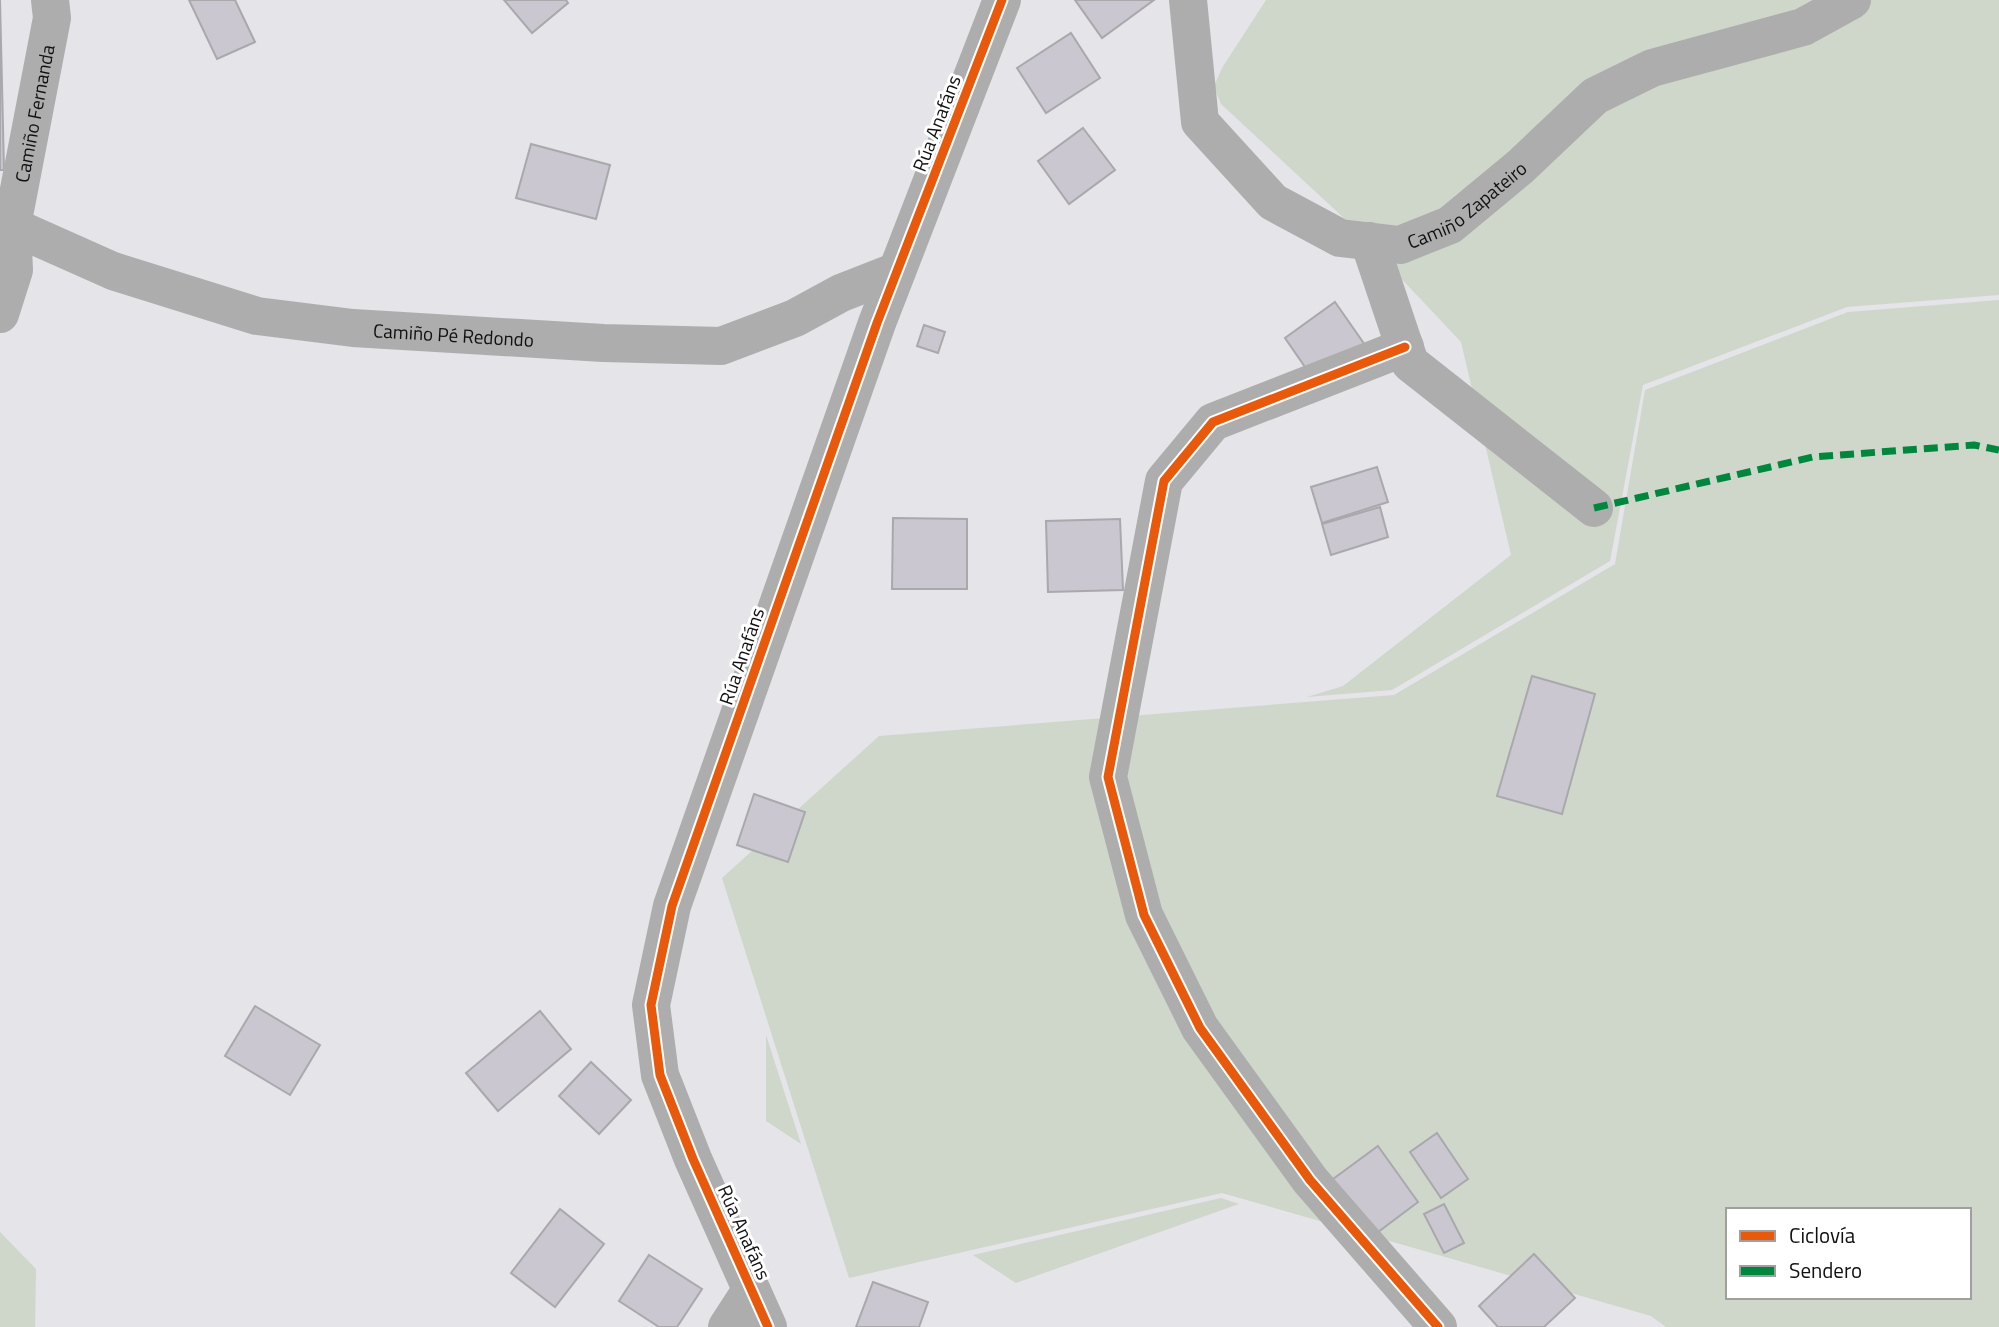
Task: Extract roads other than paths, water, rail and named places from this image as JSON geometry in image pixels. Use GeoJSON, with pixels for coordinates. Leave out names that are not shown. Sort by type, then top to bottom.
{"type":"FeatureCollection","features":[{"type":"Feature","properties":{"kind":"street","name":"Camiño Fernanda"},"geometry":{"type":"LineString","coordinates":[[0,314],[14,270],[6,227],[52,18],[50,0]]}},
{"type":"Feature","properties":{"kind":"street","name":"Rúa Anafáns"},"geometry":{"type":"LineString","coordinates":[[768,1327],[693,1159],[660,1075],[651,1005],[672,906],[897,271],[1002,0]]}},
{"type":"Feature","properties":{"kind":"street","name":"Camiño Zapateiro"},"geometry":{"type":"LineString","coordinates":[[1188,0],[1200,122],[1273,202],[1340,238],[1399,245],[1450,225],[1520,167],[1595,96],[1652,68],[1803,27],[1852,0]]}},
{"type":"Feature","properties":{"kind":"street","name":"Camiño Pé Redondo"},"geometry":{"type":"LineString","coordinates":[[6,227],[113,271],[257,316],[353,328],[603,343],[721,346],[795,317],[841,293],[897,271]]}},
{"type":"Feature","properties":{"kind":"street"},"geometry":{"type":"LineString","coordinates":[[1369,241],[1410,363],[1594,508]]}},
{"type":"Feature","properties":{"kind":"street"},"geometry":{"type":"LineString","coordinates":[[1405,347],[1213,422],[1164,481],[1108,777],[1144,915],[1200,1028],[1310,1180],[1438,1327]]}},
{"type":"Feature","properties":{"kind":"street"},"geometry":{"type":"LineString","coordinates":[[727,1327],[751,1290]]}}]}
